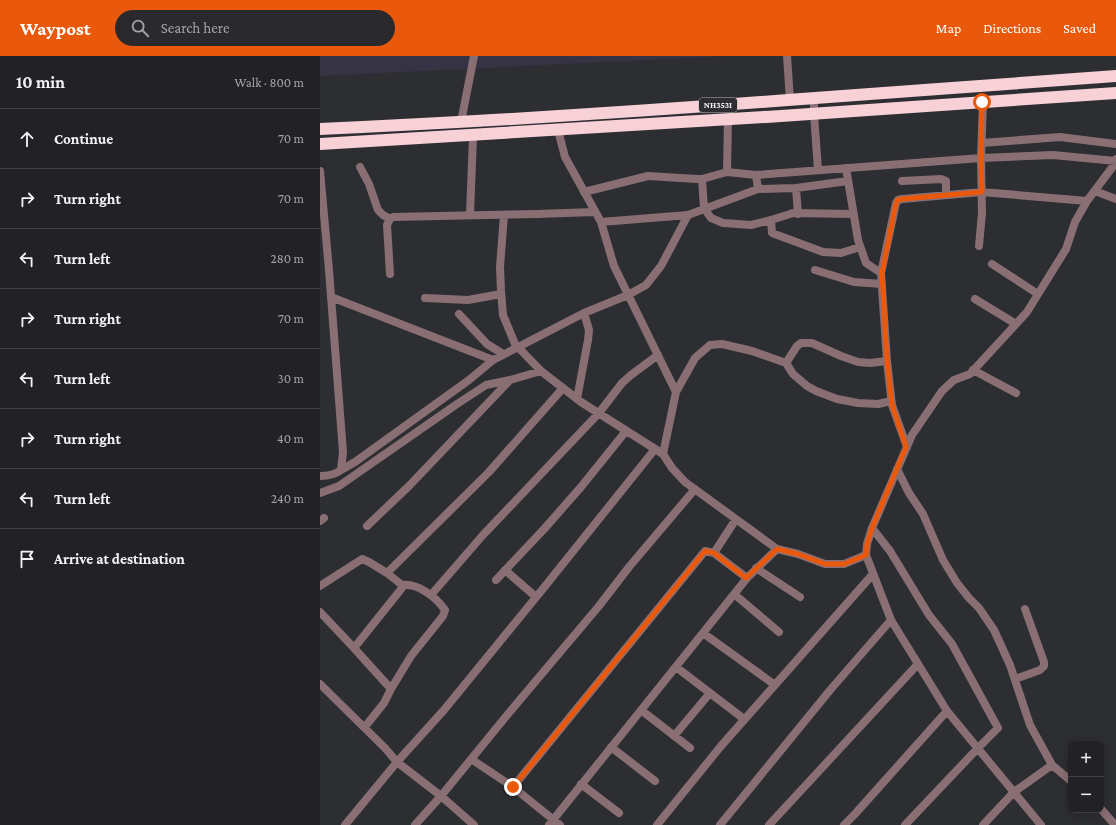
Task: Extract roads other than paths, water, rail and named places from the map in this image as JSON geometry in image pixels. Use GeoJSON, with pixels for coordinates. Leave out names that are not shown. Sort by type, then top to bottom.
{"type":"FeatureCollection","features":[{"type":"Feature","properties":{"kind":"highway","name":"NH353I"},"geometry":{"type":"LineString","coordinates":[[320,129],[461,122],[1116,76]]}},
{"type":"Feature","properties":{"kind":"highway","name":"NH353I"},"geometry":{"type":"LineString","coordinates":[[320,144],[473,136],[1116,93]]}},
{"type":"Feature","properties":{"kind":"street"},"geometry":{"type":"LineString","coordinates":[[461,122],[474,56]]}},
{"type":"Feature","properties":{"kind":"street"},"geometry":{"type":"LineString","coordinates":[[787,56],[790,100]]}},
{"type":"Feature","properties":{"kind":"street"},"geometry":{"type":"LineString","coordinates":[[814,98],[818,170]]}},
{"type":"Feature","properties":{"kind":"street"},"geometry":{"type":"LineString","coordinates":[[979,246],[982,213],[982,102]]}},
{"type":"Feature","properties":{"kind":"street"},"geometry":{"type":"LineString","coordinates":[[727,172],[728,119]]}},
{"type":"Feature","properties":{"kind":"street"},"geometry":{"type":"LineString","coordinates":[[558,130],[565,157],[601,222],[614,266],[676,392]]}},
{"type":"Feature","properties":{"kind":"street"},"geometry":{"type":"LineString","coordinates":[[470,215],[473,136]]}},
{"type":"Feature","properties":{"kind":"street"},"geometry":{"type":"LineString","coordinates":[[982,143],[1060,137],[1116,144]]}},
{"type":"Feature","properties":{"kind":"street"},"geometry":{"type":"LineString","coordinates":[[584,192],[648,176],[702,179],[727,172],[756,174],[981,158],[1053,155],[1116,161],[1087,201],[1075,222],[1066,249],[1027,312],[970,374],[954,380],[942,391],[912,435],[872,528],[867,544],[866,555],[891,620],[947,711],[1041,825]]}},
{"type":"Feature","properties":{"kind":"street"},"geometry":{"type":"LineString","coordinates":[[360,167],[369,184],[378,210],[383,215],[390,218],[595,212]]}},
{"type":"Feature","properties":{"kind":"street"},"geometry":{"type":"LineString","coordinates":[[846,168],[860,247],[866,262],[882,273]]}},
{"type":"Feature","properties":{"kind":"street"},"geometry":{"type":"LineString","coordinates":[[320,171],[343,452],[341,470]]}},
{"type":"Feature","properties":{"kind":"street"},"geometry":{"type":"LineString","coordinates":[[756,174],[758,189]]}},
{"type":"Feature","properties":{"kind":"street"},"geometry":{"type":"LineString","coordinates":[[902,181],[941,178],[946,181],[946,195]]}},
{"type":"Feature","properties":{"kind":"street"},"geometry":{"type":"LineString","coordinates":[[702,179],[704,208],[711,218],[723,223],[751,225],[787,215],[853,214]]}},
{"type":"Feature","properties":{"kind":"street"},"geometry":{"type":"LineString","coordinates":[[601,222],[688,215],[758,189],[796,188],[848,180]]}},
{"type":"Feature","properties":{"kind":"street"},"geometry":{"type":"LineString","coordinates":[[796,188],[798,214]]}},
{"type":"Feature","properties":{"kind":"street"},"geometry":{"type":"LineString","coordinates":[[1095,191],[1116,199]]}},
{"type":"Feature","properties":{"kind":"street"},"geometry":{"type":"LineString","coordinates":[[906,447],[891,401],[882,284],[882,273],[896,203],[898,200],[982,192],[1087,201]]}},
{"type":"Feature","properties":{"kind":"street"},"geometry":{"type":"LineString","coordinates":[[504,215],[500,266],[503,315],[515,344],[541,371],[577,399],[664,454],[672,468],[685,482],[777,549],[798,554],[825,564],[844,564],[866,555]]}},
{"type":"Feature","properties":{"kind":"street"},"geometry":{"type":"LineString","coordinates":[[320,476],[337,473],[355,462],[503,354],[584,313],[628,295],[646,285],[661,266],[688,215]]}},
{"type":"Feature","properties":{"kind":"street"},"geometry":{"type":"LineString","coordinates":[[390,218],[387,225],[390,274]]}},
{"type":"Feature","properties":{"kind":"street"},"geometry":{"type":"LineString","coordinates":[[771,220],[772,233],[823,252],[841,253],[860,247]]}},
{"type":"Feature","properties":{"kind":"street"},"geometry":{"type":"LineString","coordinates":[[992,264],[1038,294]]}},
{"type":"Feature","properties":{"kind":"street"},"geometry":{"type":"LineString","coordinates":[[815,270],[854,282],[882,284]]}},
{"type":"Feature","properties":{"kind":"street"},"geometry":{"type":"LineString","coordinates":[[425,298],[468,300],[501,294]]}},
{"type":"Feature","properties":{"kind":"street"},"geometry":{"type":"LineString","coordinates":[[331,297],[493,360]]}},
{"type":"Feature","properties":{"kind":"street"},"geometry":{"type":"LineString","coordinates":[[975,299],[1016,324]]}},
{"type":"Feature","properties":{"kind":"street"},"geometry":{"type":"LineString","coordinates":[[577,399],[589,330],[584,313]]}},
{"type":"Feature","properties":{"kind":"street"},"geometry":{"type":"LineString","coordinates":[[459,314],[484,341],[503,354]]}},
{"type":"Feature","properties":{"kind":"street"},"geometry":{"type":"LineString","coordinates":[[786,363],[797,346],[801,343],[812,343],[858,362],[870,363],[887,361]]}},
{"type":"Feature","properties":{"kind":"street"},"geometry":{"type":"LineString","coordinates":[[664,454],[676,392],[695,358],[710,345],[722,344],[752,351],[786,363],[793,374],[807,386],[837,399],[878,404],[891,401]]}},
{"type":"Feature","properties":{"kind":"street"},"geometry":{"type":"LineString","coordinates":[[431,595],[482,535],[599,413],[626,380],[658,355]]}},
{"type":"Feature","properties":{"kind":"street"},"geometry":{"type":"LineString","coordinates":[[973,370],[1016,393]]}},
{"type":"Feature","properties":{"kind":"street"},"geometry":{"type":"LineString","coordinates":[[320,494],[339,486],[486,385],[541,371]]}},
{"type":"Feature","properties":{"kind":"street"},"geometry":{"type":"LineString","coordinates":[[367,526],[409,486],[510,380]]}},
{"type":"Feature","properties":{"kind":"street"},"geometry":{"type":"LineString","coordinates":[[387,573],[489,472],[564,388]]}},
{"type":"Feature","properties":{"kind":"street"},"geometry":{"type":"LineString","coordinates":[[496,580],[581,487],[626,431]]}},
{"type":"Feature","properties":{"kind":"street"},"geometry":{"type":"LineString","coordinates":[[345,825],[397,762],[444,710],[536,598],[655,448]]}},
{"type":"Feature","properties":{"kind":"street"},"geometry":{"type":"LineString","coordinates":[[897,469],[909,493],[923,514],[943,560],[950,572],[969,598],[979,608],[994,630],[1010,664],[1030,725],[1052,765],[1068,778]]}},
{"type":"Feature","properties":{"kind":"street"},"geometry":{"type":"LineString","coordinates":[[415,825],[441,796],[695,489]]}},
{"type":"Feature","properties":{"kind":"street"},"geometry":{"type":"LineString","coordinates":[[714,553],[736,519]]}},
{"type":"Feature","properties":{"kind":"street"},"geometry":{"type":"LineString","coordinates":[[872,528],[890,551],[929,615],[952,644],[998,728],[906,825]]}},
{"type":"Feature","properties":{"kind":"street"},"geometry":{"type":"LineString","coordinates":[[471,759],[513,787],[554,823],[581,784],[746,578],[777,549]]}},
{"type":"Feature","properties":{"kind":"street"},"geometry":{"type":"LineString","coordinates":[[513,787],[705,551],[714,553],[746,578]]}},
{"type":"Feature","properties":{"kind":"street"},"geometry":{"type":"LineString","coordinates":[[320,586],[362,559],[370,562],[387,573],[402,585],[407,584],[415,586],[431,595],[445,610],[443,616],[411,656],[384,703],[368,723]]}},
{"type":"Feature","properties":{"kind":"street"},"geometry":{"type":"LineString","coordinates":[[756,568],[800,597]]}},
{"type":"Feature","properties":{"kind":"street"},"geometry":{"type":"LineString","coordinates":[[505,570],[536,598]]}},
{"type":"Feature","properties":{"kind":"street"},"geometry":{"type":"LineString","coordinates":[[657,825],[721,746],[873,574]]}},
{"type":"Feature","properties":{"kind":"street"},"geometry":{"type":"LineString","coordinates":[[354,648],[400,591],[402,585]]}},
{"type":"Feature","properties":{"kind":"street"},"geometry":{"type":"LineString","coordinates":[[734,594],[780,632]]}},
{"type":"Feature","properties":{"kind":"street"},"geometry":{"type":"LineString","coordinates":[[1015,678],[1040,670],[1044,666],[1044,662],[1024,609]]}},
{"type":"Feature","properties":{"kind":"street"},"geometry":{"type":"LineString","coordinates":[[320,612],[391,689]]}},
{"type":"Feature","properties":{"kind":"street"},"geometry":{"type":"LineString","coordinates":[[720,825],[831,689],[891,620]]}},
{"type":"Feature","properties":{"kind":"street"},"geometry":{"type":"LineString","coordinates":[[703,633],[775,685]]}},
{"type":"Feature","properties":{"kind":"street"},"geometry":{"type":"LineString","coordinates":[[769,825],[918,664]]}},
{"type":"Feature","properties":{"kind":"street"},"geometry":{"type":"LineString","coordinates":[[676,667],[744,720]]}},
{"type":"Feature","properties":{"kind":"street"},"geometry":{"type":"LineString","coordinates":[[320,684],[385,748],[397,762],[441,796],[474,825]]}},
{"type":"Feature","properties":{"kind":"street"},"geometry":{"type":"LineString","coordinates":[[674,736],[710,693]]}},
{"type":"Feature","properties":{"kind":"street"},"geometry":{"type":"LineString","coordinates":[[641,710],[690,748]]}},
{"type":"Feature","properties":{"kind":"street"},"geometry":{"type":"LineString","coordinates":[[844,825],[947,711]]}},
{"type":"Feature","properties":{"kind":"street"},"geometry":{"type":"LineString","coordinates":[[611,747],[655,781]]}},
{"type":"Feature","properties":{"kind":"street"},"geometry":{"type":"LineString","coordinates":[[983,825],[1014,792],[1052,765]]}},
{"type":"Feature","properties":{"kind":"street"},"geometry":{"type":"LineString","coordinates":[[581,784],[619,813]]}},
{"type":"Feature","properties":{"kind":"street"},"geometry":{"type":"LineString","coordinates":[[1104,812],[1115,825]]}}]}
